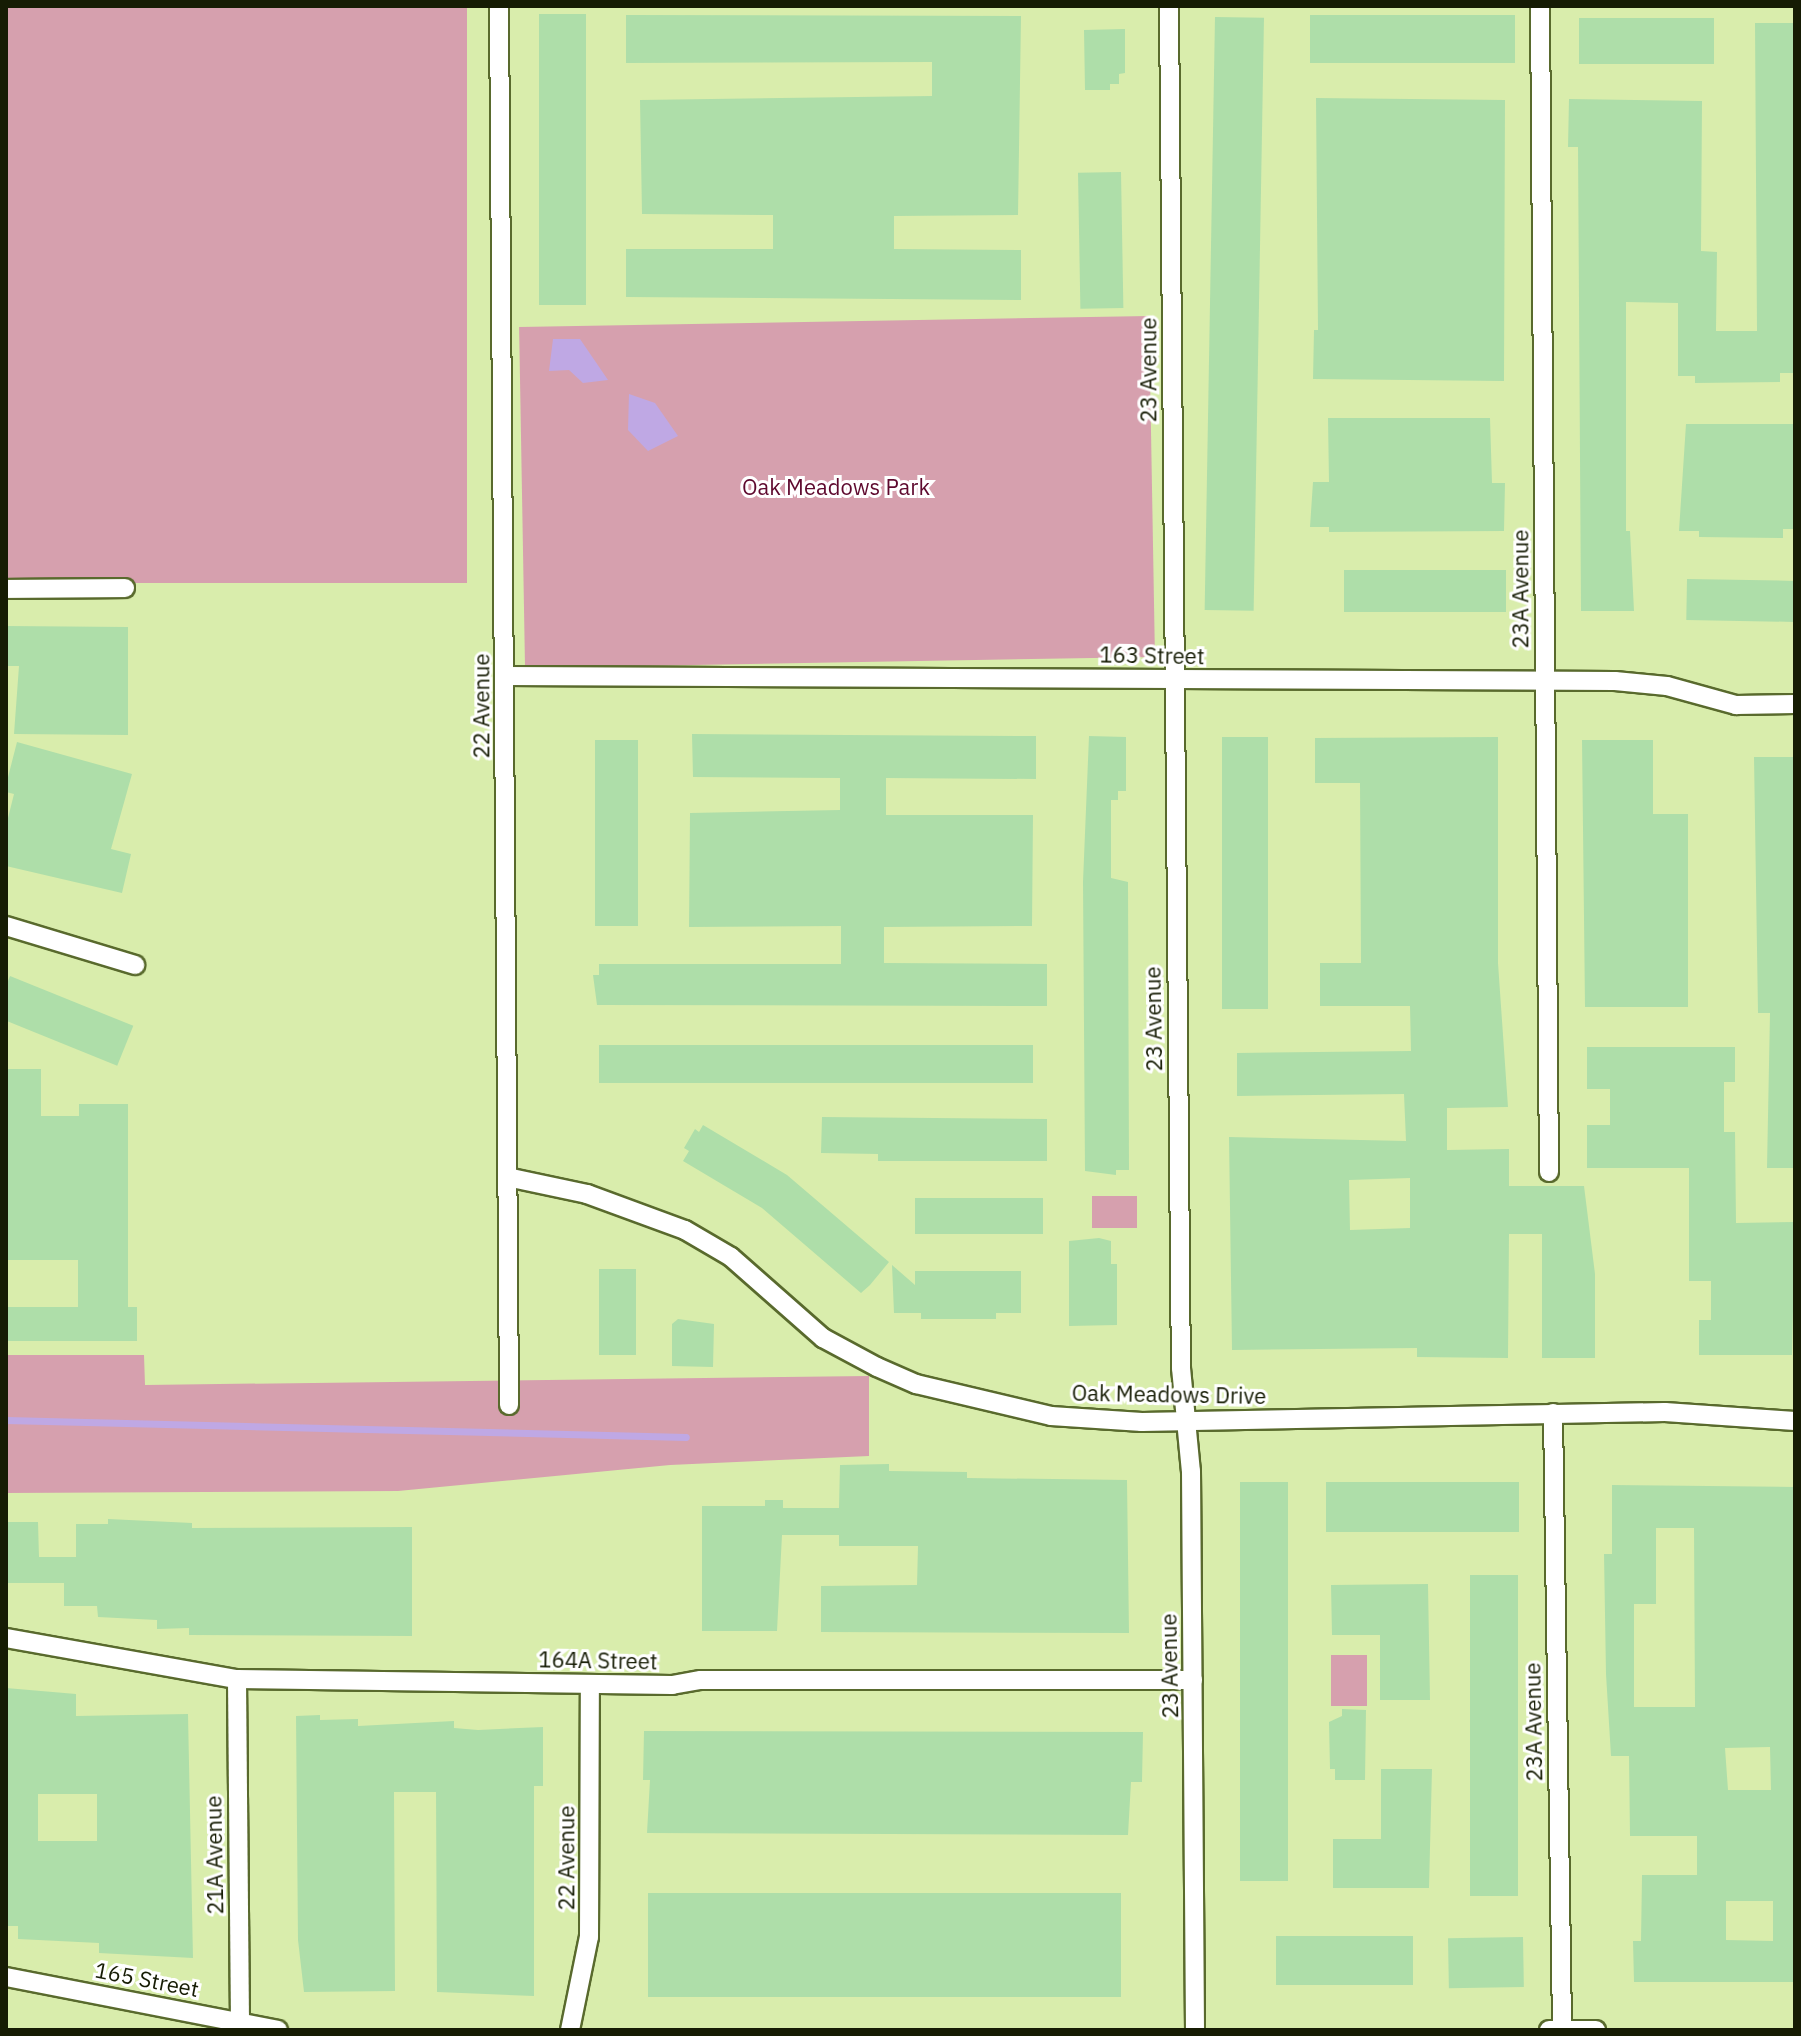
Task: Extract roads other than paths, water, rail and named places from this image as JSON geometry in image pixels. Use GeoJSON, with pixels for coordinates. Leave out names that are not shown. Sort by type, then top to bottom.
{"type":"FeatureCollection","features":[{"type":"Feature","properties":{"kind":"street","name":"22 Avenue"},"geometry":{"type":"LineString","coordinates":[[499,6],[509,1405]]}},
{"type":"Feature","properties":{"kind":"street","name":"23 Avenue"},"geometry":{"type":"LineString","coordinates":[[1169,6],[1181,1368],[1187,1421],[1193,1680],[1195,2030]]}},
{"type":"Feature","properties":{"kind":"street","name":"23A Avenue"},"geometry":{"type":"LineString","coordinates":[[1540,6],[1549,1172]]}},
{"type":"Feature","properties":{"kind":"street"},"geometry":{"type":"LineString","coordinates":[[6,589],[125,588]]}},
{"type":"Feature","properties":{"kind":"street","name":"163 Street"},"geometry":{"type":"LineString","coordinates":[[505,676],[1615,681],[1667,686],[1736,705],[1795,704]]}},
{"type":"Feature","properties":{"kind":"street"},"geometry":{"type":"LineString","coordinates":[[6,926],[135,965]]}},
{"type":"Feature","properties":{"kind":"street","name":"Oak Meadows Drive"},"geometry":{"type":"LineString","coordinates":[[507,1177],[587,1194],[685,1230],[731,1257],[823,1338],[916,1384],[1051,1416],[1187,1421],[1665,1412],[1795,1421]]}},
{"type":"Feature","properties":{"kind":"street","name":"23A Avenue"},"geometry":{"type":"LineString","coordinates":[[1553,1413],[1562,2030]]}},
{"type":"Feature","properties":{"kind":"street","name":"164A Street"},"geometry":{"type":"LineString","coordinates":[[6,1638],[205,1678],[590,1684],[1193,1680]]}},
{"type":"Feature","properties":{"kind":"street","name":"21A Avenue"},"geometry":{"type":"LineString","coordinates":[[237,1679],[240,2026]]}},
{"type":"Feature","properties":{"kind":"street","name":"22 Avenue"},"geometry":{"type":"LineString","coordinates":[[570,2030],[589,1937],[590,1684]]}},
{"type":"Feature","properties":{"kind":"street","name":"165 Street"},"geometry":{"type":"LineString","coordinates":[[6,1977],[240,2026],[278,2030]]}},
{"type":"Feature","properties":{"kind":"street"},"geometry":{"type":"LineString","coordinates":[[1549,2030],[1596,2030]]}},
{"type":"Feature","properties":{"kind":"waterway"},"geometry":{"type":"LineString","coordinates":[[6,1420],[686,1437]]}},
{"type":"Feature","properties":{"kind":"park label","name":"Oak Meadows Park"},"geometry":{"type":"Point","coordinates":[836,487]}}]}
